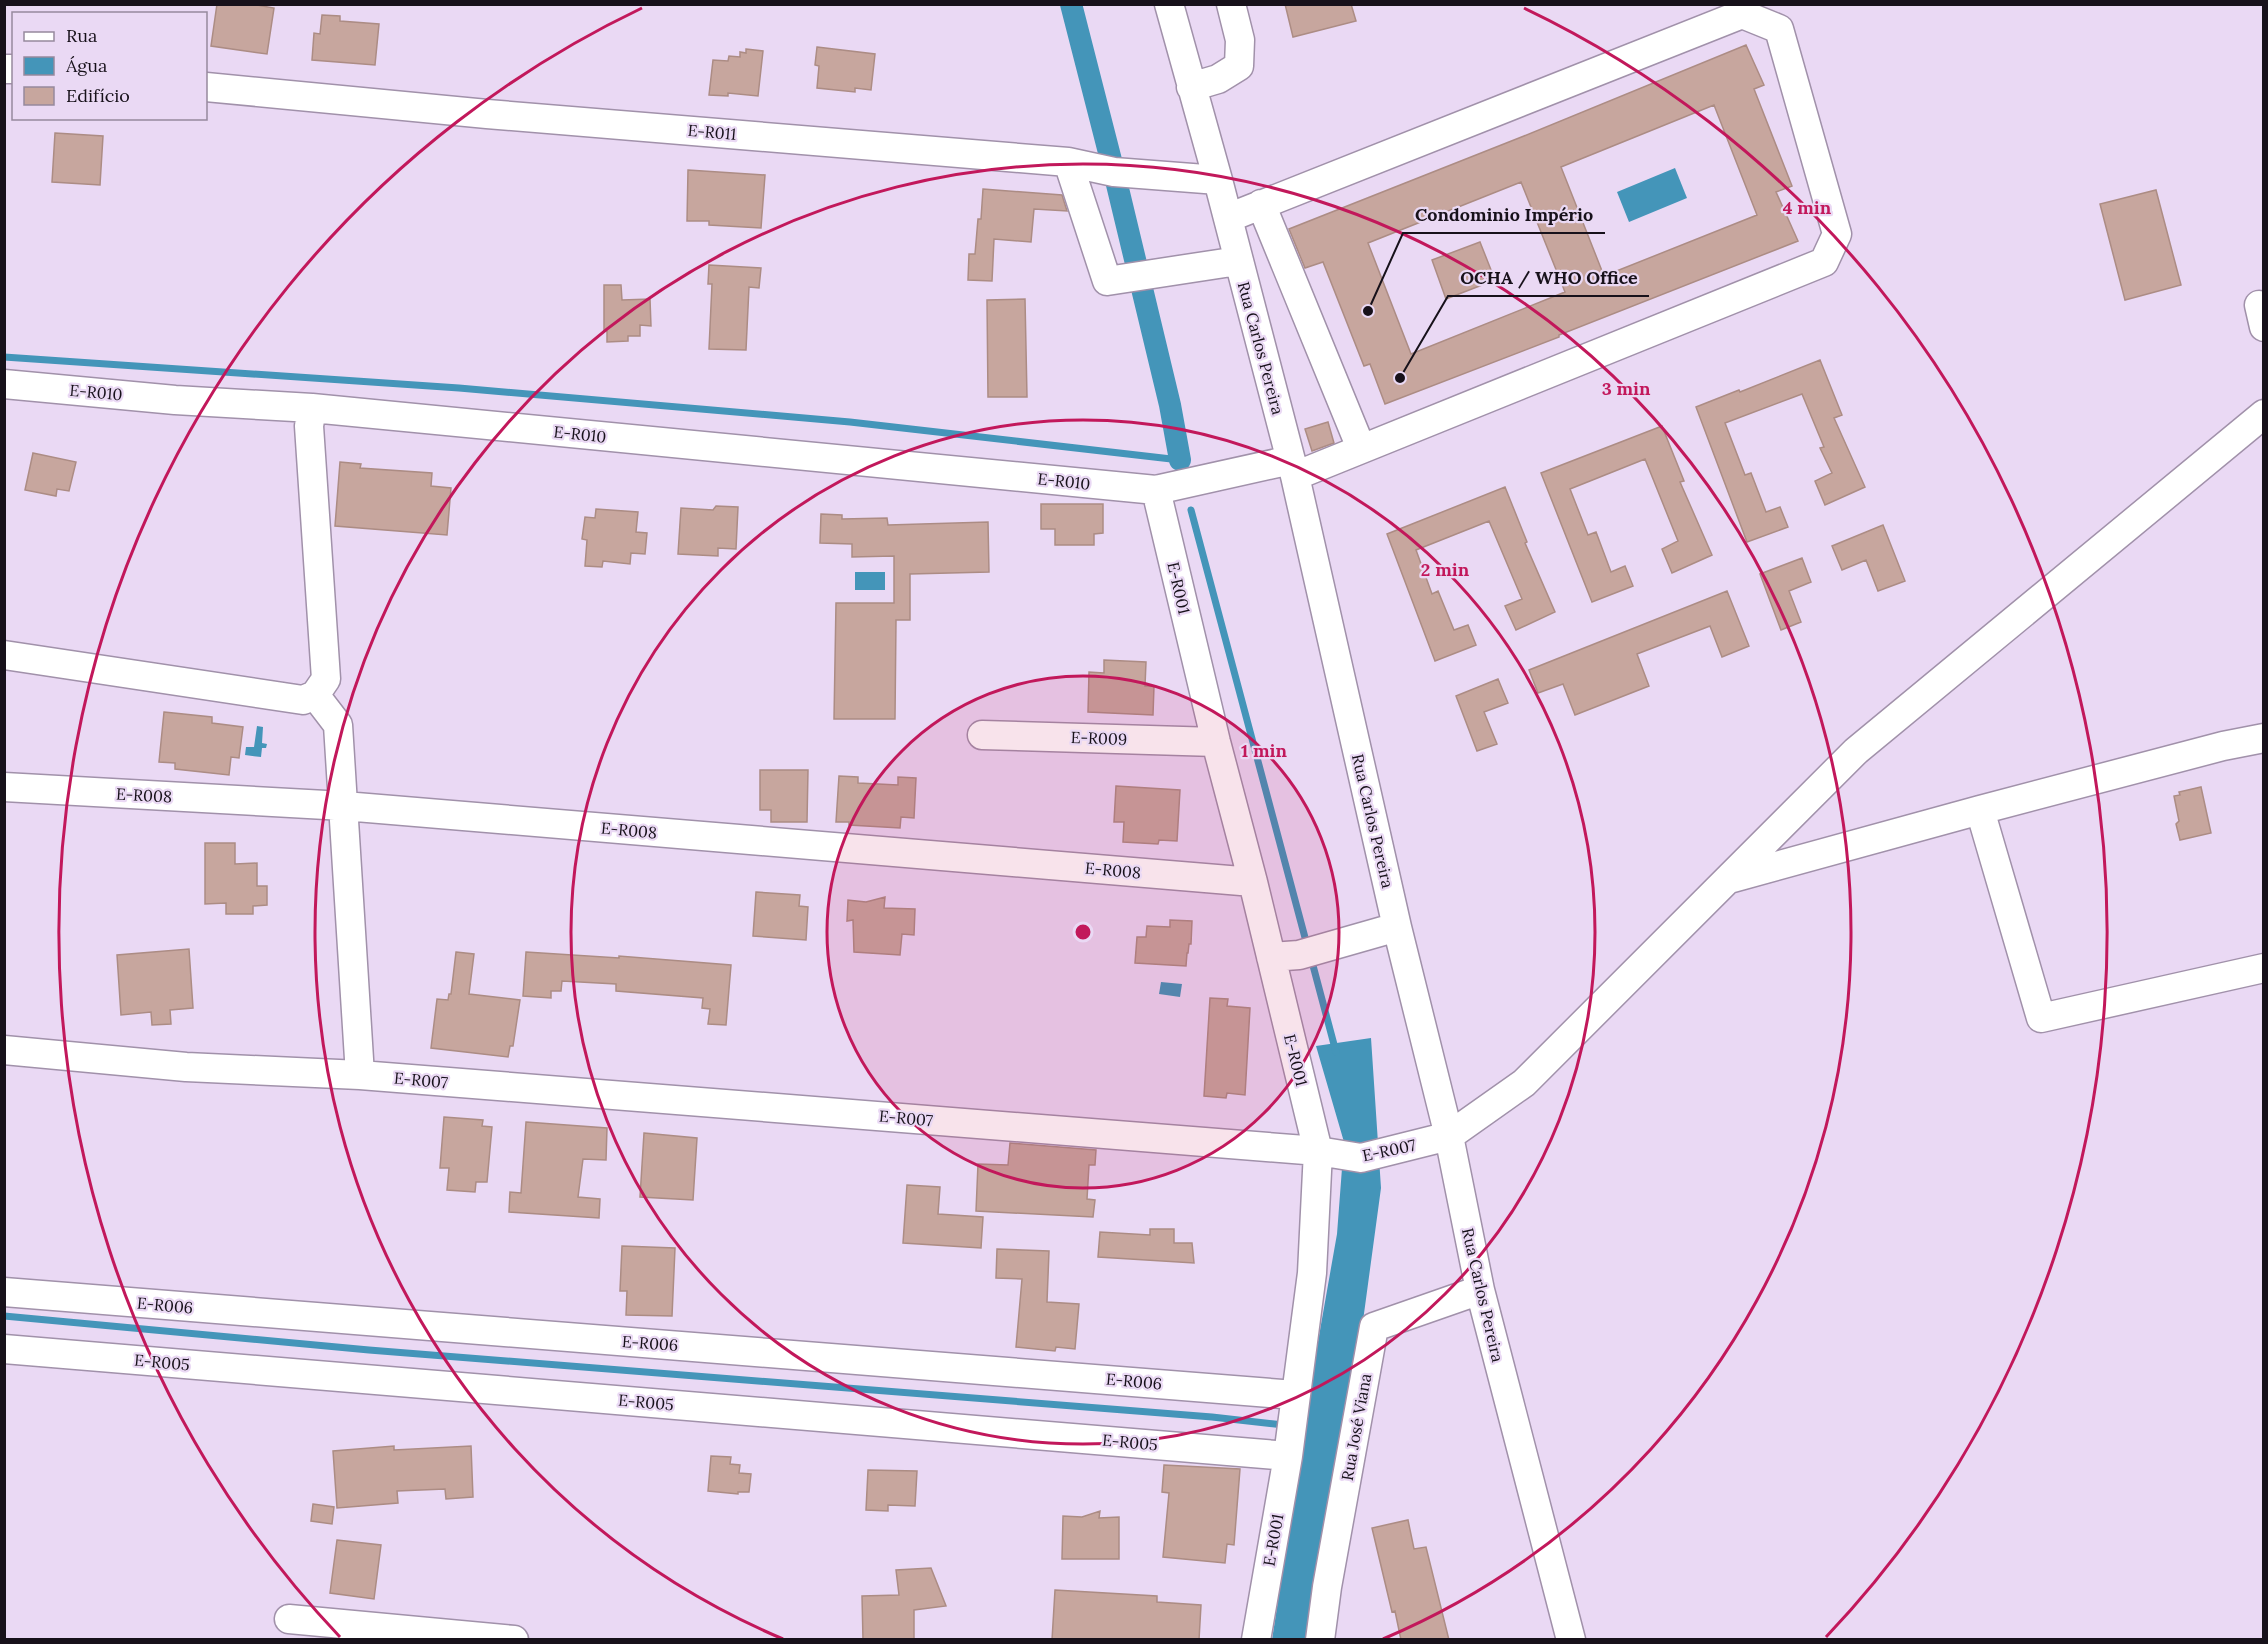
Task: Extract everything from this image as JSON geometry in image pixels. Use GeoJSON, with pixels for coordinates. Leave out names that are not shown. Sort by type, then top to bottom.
{"type":"FeatureCollection","features":[{"type":"Feature","properties":{"kind":"street","name":"Rua Carlos Pereira"},"geometry":{"type":"LineString","coordinates":[[1169,4],[1218,180],[1293,468],[1397,927],[1449,1136],[1480,1290],[1571,1640]]}},
{"type":"Feature","properties":{"kind":"street"},"geometry":{"type":"LineString","coordinates":[[1191,87],[1218,79],[1239,66],[1240,40],[1231,4]]}},
{"type":"Feature","properties":{"kind":"street","name":"E-R010"},"geometry":{"type":"LineString","coordinates":[[4,384],[175,400],[312,408],[1156,490],[1293,468],[1361,448],[1824,262],[1837,234],[1779,29],[1742,14],[1261,204]]}},
{"type":"Feature","properties":{"kind":"street","name":"E-R011"},"geometry":{"type":"LineString","coordinates":[[207,87],[499,115],[1068,162],[1114,172],[1218,180]]}},
{"type":"Feature","properties":{"kind":"street"},"geometry":{"type":"LineString","coordinates":[[1068,162],[1107,281],[1238,261]]}},
{"type":"Feature","properties":{"kind":"street"},"geometry":{"type":"LineString","coordinates":[[1228,218],[1261,204],[1361,448]]}},
{"type":"Feature","properties":{"kind":"street"},"geometry":{"type":"LineString","coordinates":[[4,655],[303,700],[315,695],[326,679],[309,426],[312,408]]}},
{"type":"Feature","properties":{"kind":"street"},"geometry":{"type":"LineString","coordinates":[[1449,1136],[1524,1083],[1856,752],[2264,414]]}},
{"type":"Feature","properties":{"kind":"street","name":"E-R001"},"geometry":{"type":"LineString","coordinates":[[1156,490],[1216,742],[1253,882],[1298,954],[1318,1151],[1312,1272],[1287,1455],[1256,1640]]}},
{"type":"Feature","properties":{"kind":"street"},"geometry":{"type":"LineString","coordinates":[[315,695],[338,724],[360,1075]]}},
{"type":"Feature","properties":{"kind":"street","name":"E-R009"},"geometry":{"type":"LineString","coordinates":[[982,735],[1216,742]]}},
{"type":"Feature","properties":{"kind":"street"},"geometry":{"type":"LineString","coordinates":[[1727,880],[1980,810],[2223,746],[2264,738]]}},
{"type":"Feature","properties":{"kind":"street","name":"E-R008"},"geometry":{"type":"LineString","coordinates":[[4,787],[344,806],[1253,882]]}},
{"type":"Feature","properties":{"kind":"street"},"geometry":{"type":"LineString","coordinates":[[1980,810],[2042,1018],[2264,968]]}},
{"type":"Feature","properties":{"kind":"street"},"geometry":{"type":"LineString","coordinates":[[1298,954],[1397,927]]}},
{"type":"Feature","properties":{"kind":"street","name":"E-R007"},"geometry":{"type":"LineString","coordinates":[[4,1050],[186,1067],[360,1075],[1318,1151],[1361,1158],[1449,1136]]}},
{"type":"Feature","properties":{"kind":"street","name":"Rua José Viana"},"geometry":{"type":"LineString","coordinates":[[1320,1640],[1327,1587],[1374,1327],[1480,1290]]}},
{"type":"Feature","properties":{"kind":"street","name":"E-R006"},"geometry":{"type":"LineString","coordinates":[[4,1292],[1295,1395]]}},
{"type":"Feature","properties":{"kind":"street","name":"E-R005"},"geometry":{"type":"LineString","coordinates":[[4,1349],[1287,1455]]}},
{"type":"Feature","properties":{"kind":"street"},"geometry":{"type":"LineString","coordinates":[[289,1619],[514,1640]]}},
{"type":"Feature","properties":{"kind":"water"},"geometry":{"type":"Polygon","coordinates":[[[1675,168],[1687,198],[1629,222],[1617,192],[1675,168]]]}},
{"type":"Feature","properties":{"kind":"water"},"geometry":{"type":"Polygon","coordinates":[[[855,572],[885,572],[885,590],[855,590],[855,572]]]}},
{"type":"Feature","properties":{"kind":"water"},"geometry":{"type":"Polygon","coordinates":[[[257,726],[263,727],[262,743],[267,744],[266,748],[262,748],[261,757],[245,755],[246,747],[254,747],[257,726]]]}},
{"type":"Feature","properties":{"kind":"water"},"geometry":{"type":"Polygon","coordinates":[[[1161,982],[1182,984],[1180,997],[1159,994],[1161,982]]]}},
{"type":"Feature","properties":{"kind":"water"},"geometry":{"type":"Polygon","coordinates":[[[1371,1038],[1381,1188],[1363,1321],[1310,1639],[1272,1640],[1313,1370],[1337,1234],[1344,1142],[1316,1046],[1371,1038]]]}},
{"type":"Feature","properties":{"kind":"building"},"geometry":{"type":"Polygon","coordinates":[[[217,4],[251,4],[274,8],[267,54],[211,46],[217,4]]]}},
{"type":"Feature","properties":{"kind":"building"},"geometry":{"type":"Polygon","coordinates":[[[1285,4],[1351,4],[1356,21],[1293,37],[1285,4]]]}},
{"type":"Feature","properties":{"kind":"building"},"geometry":{"type":"Polygon","coordinates":[[[322,15],[340,16],[340,21],[379,24],[375,65],[312,60],[314,33],[320,34],[322,15]]]}},
{"type":"Feature","properties":{"kind":"building"},"geometry":{"type":"Polygon","coordinates":[[[1746,45],[1764,85],[1754,89],[1792,186],[1776,192],[1798,241],[1385,404],[1370,364],[1364,366],[1323,262],[1305,268],[1289,229],[1746,45]],[[1714,105],[1561,167],[1604,276],[1757,215],[1714,105]],[[1521,182],[1368,243],[1411,354],[1565,292],[1521,182]]]}},
{"type":"Feature","properties":{"kind":"building"},"geometry":{"type":"Polygon","coordinates":[[[817,47],[875,54],[871,90],[855,88],[855,92],[817,88],[819,66],[815,65],[817,47]]]}},
{"type":"Feature","properties":{"kind":"building"},"geometry":{"type":"Polygon","coordinates":[[[746,49],[763,51],[758,96],[728,93],[728,96],[709,95],[713,60],[728,61],[729,56],[740,57],[740,52],[746,53],[746,49]]]}},
{"type":"Feature","properties":{"kind":"building"},"geometry":{"type":"Polygon","coordinates":[[[55,133],[103,136],[100,185],[52,182],[55,133]]]}},
{"type":"Feature","properties":{"kind":"building"},"geometry":{"type":"Polygon","coordinates":[[[688,170],[765,175],[761,228],[709,225],[709,221],[687,221],[688,170]]]}},
{"type":"Feature","properties":{"kind":"building"},"geometry":{"type":"Polygon","coordinates":[[[983,189],[1062,195],[1067,211],[1034,209],[1031,242],[994,239],[992,281],[968,280],[969,254],[975,254],[983,189]]]}},
{"type":"Feature","properties":{"kind":"building"},"geometry":{"type":"Polygon","coordinates":[[[2156,190],[2181,285],[2125,300],[2100,204],[2156,190]]]}},
{"type":"Feature","properties":{"kind":"building"},"geometry":{"type":"Polygon","coordinates":[[[1480,242],[1495,280],[1446,299],[1432,260],[1480,242]]]}},
{"type":"Feature","properties":{"kind":"building"},"geometry":{"type":"Polygon","coordinates":[[[709,265],[761,268],[759,288],[749,287],[746,350],[709,349],[712,284],[708,284],[709,265]]]}},
{"type":"Feature","properties":{"kind":"building"},"geometry":{"type":"Polygon","coordinates":[[[604,285],[621,285],[622,300],[650,299],[651,326],[640,325],[640,336],[628,336],[628,341],[607,342],[607,331],[604,331],[604,285]]]}},
{"type":"Feature","properties":{"kind":"building"},"geometry":{"type":"Polygon","coordinates":[[[1025,299],[1027,397],[988,397],[987,300],[1025,299]]]}},
{"type":"Feature","properties":{"kind":"building"},"geometry":{"type":"Polygon","coordinates":[[[1820,360],[1842,415],[1834,418],[1865,487],[1825,505],[1815,481],[1832,473],[1820,448],[1824,447],[1802,394],[1725,423],[1745,475],[1751,473],[1766,512],[1780,507],[1788,527],[1747,542],[1696,407],[1820,360]]]}},
{"type":"Feature","properties":{"kind":"building"},"geometry":{"type":"Polygon","coordinates":[[[1328,422],[1334,443],[1312,451],[1305,429],[1328,422]]]}},
{"type":"Feature","properties":{"kind":"building"},"geometry":{"type":"Polygon","coordinates":[[[1662,426],[1684,481],[1680,482],[1712,555],[1672,573],[1662,549],[1678,541],[1645,459],[1570,489],[1588,535],[1596,532],[1611,572],[1625,566],[1633,586],[1592,602],[1541,473],[1662,426]]]}},
{"type":"Feature","properties":{"kind":"building"},"geometry":{"type":"Polygon","coordinates":[[[33,453],[76,462],[69,491],[57,489],[56,496],[25,490],[33,453]]]}},
{"type":"Feature","properties":{"kind":"building"},"geometry":{"type":"Polygon","coordinates":[[[340,462],[361,464],[360,468],[432,473],[431,486],[451,488],[447,535],[335,526],[340,462]]]}},
{"type":"Feature","properties":{"kind":"building"},"geometry":{"type":"Polygon","coordinates":[[[1505,487],[1527,542],[1525,543],[1555,612],[1516,630],[1505,606],[1522,599],[1489,521],[1416,550],[1432,594],[1438,591],[1454,630],[1468,625],[1476,645],[1435,661],[1387,534],[1505,487]]]}},
{"type":"Feature","properties":{"kind":"building"},"geometry":{"type":"Polygon","coordinates":[[[1041,504],[1103,504],[1103,533],[1094,534],[1094,545],[1055,545],[1055,529],[1041,529],[1041,504]]]}},
{"type":"Feature","properties":{"kind":"building"},"geometry":{"type":"Polygon","coordinates":[[[716,506],[738,507],[736,549],[718,548],[718,556],[678,554],[681,508],[713,510],[716,506]]]}},
{"type":"Feature","properties":{"kind":"building"},"geometry":{"type":"Polygon","coordinates":[[[596,509],[638,512],[636,532],[647,533],[645,554],[631,553],[630,564],[603,561],[602,567],[585,566],[587,540],[582,539],[585,517],[595,518],[596,509]]]}},
{"type":"Feature","properties":{"kind":"building"},"geometry":{"type":"Polygon","coordinates":[[[821,514],[842,515],[842,519],[887,518],[888,525],[988,522],[989,572],[910,574],[910,620],[896,620],[895,719],[834,719],[836,603],[894,603],[894,556],[852,557],[852,544],[820,543],[821,514]]]}},
{"type":"Feature","properties":{"kind":"building"},"geometry":{"type":"Polygon","coordinates":[[[1883,525],[1905,581],[1878,591],[1866,560],[1842,570],[1832,546],[1883,525]]]}},
{"type":"Feature","properties":{"kind":"building"},"geometry":{"type":"Polygon","coordinates":[[[1802,558],[1811,582],[1789,591],[1801,622],[1781,630],[1760,574],[1802,558]]]}},
{"type":"Feature","properties":{"kind":"building"},"geometry":{"type":"Polygon","coordinates":[[[1727,591],[1749,646],[1722,657],[1710,626],[1637,654],[1649,686],[1575,715],[1563,684],[1538,693],[1529,670],[1727,591]]]}},
{"type":"Feature","properties":{"kind":"building"},"geometry":{"type":"Polygon","coordinates":[[[1104,660],[1146,662],[1145,686],[1154,686],[1153,715],[1088,712],[1089,672],[1104,673],[1104,660]]]}},
{"type":"Feature","properties":{"kind":"building"},"geometry":{"type":"Polygon","coordinates":[[[1498,679],[1508,703],[1484,712],[1497,744],[1477,751],[1456,696],[1498,679]]]}},
{"type":"Feature","properties":{"kind":"building"},"geometry":{"type":"Polygon","coordinates":[[[164,712],[212,717],[212,723],[243,727],[239,758],[231,757],[229,775],[175,769],[175,763],[159,762],[164,712]]]}},
{"type":"Feature","properties":{"kind":"building"},"geometry":{"type":"Polygon","coordinates":[[[760,770],[808,770],[807,822],[771,822],[771,810],[760,810],[760,770]]]}},
{"type":"Feature","properties":{"kind":"building"},"geometry":{"type":"Polygon","coordinates":[[[839,776],[858,777],[858,783],[898,785],[898,777],[916,778],[914,818],[901,817],[900,828],[836,822],[839,776]]]}},
{"type":"Feature","properties":{"kind":"building"},"geometry":{"type":"Polygon","coordinates":[[[1116,786],[1180,790],[1177,841],[1159,840],[1158,844],[1123,842],[1124,822],[1114,822],[1116,786]]]}},
{"type":"Feature","properties":{"kind":"building"},"geometry":{"type":"Polygon","coordinates":[[[2201,787],[2211,833],[2180,840],[2176,824],[2179,821],[2174,796],[2180,795],[2179,792],[2201,787]]]}},
{"type":"Feature","properties":{"kind":"building"},"geometry":{"type":"Polygon","coordinates":[[[205,843],[235,843],[235,864],[257,863],[257,886],[267,886],[267,905],[253,906],[253,914],[226,914],[226,903],[205,904],[205,843]]]}},
{"type":"Feature","properties":{"kind":"building"},"geometry":{"type":"Polygon","coordinates":[[[756,892],[800,895],[799,906],[808,907],[806,940],[753,936],[756,892]]]}},
{"type":"Feature","properties":{"kind":"building"},"geometry":{"type":"Polygon","coordinates":[[[885,897],[884,908],[915,909],[914,935],[902,934],[900,955],[854,952],[853,920],[847,921],[848,900],[866,902],[885,897]]]}},
{"type":"Feature","properties":{"kind":"building"},"geometry":{"type":"Polygon","coordinates":[[[1170,920],[1192,921],[1191,944],[1189,944],[1186,966],[1135,963],[1137,937],[1146,937],[1147,926],[1170,927],[1170,920]]]}},
{"type":"Feature","properties":{"kind":"building"},"geometry":{"type":"Polygon","coordinates":[[[189,949],[193,1008],[170,1010],[171,1024],[152,1025],[151,1012],[121,1015],[117,955],[189,949]]]}},
{"type":"Feature","properties":{"kind":"building"},"geometry":{"type":"Polygon","coordinates":[[[456,952],[474,954],[469,994],[520,1000],[513,1046],[510,1046],[508,1057],[431,1048],[437,999],[448,1000],[451,994],[456,952]]]}},
{"type":"Feature","properties":{"kind":"building"},"geometry":{"type":"Polygon","coordinates":[[[526,952],[619,958],[619,956],[731,965],[726,1025],[708,1024],[710,1009],[702,1008],[703,998],[616,991],[616,984],[562,981],[561,991],[551,991],[551,998],[523,996],[526,952]]]}},
{"type":"Feature","properties":{"kind":"building"},"geometry":{"type":"Polygon","coordinates":[[[1210,998],[1228,999],[1227,1006],[1250,1008],[1245,1095],[1227,1093],[1226,1098],[1204,1096],[1210,998]]]}},
{"type":"Feature","properties":{"kind":"building"},"geometry":{"type":"Polygon","coordinates":[[[444,1117],[483,1120],[482,1126],[492,1127],[487,1182],[476,1182],[475,1192],[447,1190],[449,1168],[440,1168],[444,1117]]]}},
{"type":"Feature","properties":{"kind":"building"},"geometry":{"type":"Polygon","coordinates":[[[526,1122],[607,1128],[606,1160],[583,1159],[578,1197],[600,1199],[599,1218],[509,1212],[510,1192],[521,1193],[526,1122]]]}},
{"type":"Feature","properties":{"kind":"building"},"geometry":{"type":"Polygon","coordinates":[[[644,1133],[697,1138],[693,1200],[640,1197],[644,1133]]]}},
{"type":"Feature","properties":{"kind":"building"},"geometry":{"type":"Polygon","coordinates":[[[1010,1143],[1096,1150],[1095,1165],[1089,1165],[1087,1199],[1095,1200],[1093,1217],[976,1211],[978,1164],[1008,1165],[1010,1143]]]}},
{"type":"Feature","properties":{"kind":"building"},"geometry":{"type":"Polygon","coordinates":[[[907,1185],[940,1187],[938,1214],[983,1217],[981,1248],[903,1243],[907,1185]]]}},
{"type":"Feature","properties":{"kind":"building"},"geometry":{"type":"Polygon","coordinates":[[[1150,1229],[1174,1229],[1174,1243],[1192,1243],[1194,1263],[1098,1257],[1100,1232],[1150,1235],[1150,1229]]]}},
{"type":"Feature","properties":{"kind":"building"},"geometry":{"type":"Polygon","coordinates":[[[622,1246],[675,1248],[672,1316],[626,1315],[627,1291],[620,1291],[622,1246]]]}},
{"type":"Feature","properties":{"kind":"building"},"geometry":{"type":"Polygon","coordinates":[[[997,1249],[1049,1251],[1047,1302],[1079,1304],[1075,1349],[1056,1347],[1055,1351],[1016,1347],[1022,1279],[996,1278],[997,1249]]]}},
{"type":"Feature","properties":{"kind":"building"},"geometry":{"type":"Polygon","coordinates":[[[394,1446],[394,1450],[471,1446],[473,1497],[446,1499],[445,1489],[397,1491],[398,1503],[337,1508],[333,1451],[394,1446]]]}},
{"type":"Feature","properties":{"kind":"building"},"geometry":{"type":"Polygon","coordinates":[[[711,1456],[731,1457],[730,1464],[740,1465],[739,1473],[751,1474],[749,1492],[738,1492],[738,1494],[708,1491],[711,1456]]]}},
{"type":"Feature","properties":{"kind":"building"},"geometry":{"type":"Polygon","coordinates":[[[1164,1465],[1240,1469],[1234,1545],[1227,1544],[1225,1563],[1163,1557],[1169,1493],[1162,1492],[1164,1465]]]}},
{"type":"Feature","properties":{"kind":"building"},"geometry":{"type":"Polygon","coordinates":[[[868,1470],[917,1471],[915,1506],[888,1505],[888,1511],[866,1510],[868,1470]]]}},
{"type":"Feature","properties":{"kind":"building"},"geometry":{"type":"Polygon","coordinates":[[[313,1504],[334,1507],[332,1524],[311,1521],[313,1504]]]}},
{"type":"Feature","properties":{"kind":"building"},"geometry":{"type":"Polygon","coordinates":[[[1100,1511],[1099,1518],[1119,1517],[1119,1559],[1062,1559],[1063,1516],[1082,1517],[1100,1511]]]}},
{"type":"Feature","properties":{"kind":"building"},"geometry":{"type":"Polygon","coordinates":[[[1408,1520],[1414,1549],[1426,1547],[1449,1640],[1401,1640],[1372,1528],[1408,1520]]]}},
{"type":"Feature","properties":{"kind":"building"},"geometry":{"type":"Polygon","coordinates":[[[337,1540],[381,1545],[374,1599],[330,1593],[337,1540]]]}},
{"type":"Feature","properties":{"kind":"building"},"geometry":{"type":"Polygon","coordinates":[[[931,1568],[946,1606],[914,1610],[914,1640],[863,1640],[862,1596],[899,1595],[896,1570],[931,1568]]]}},
{"type":"Feature","properties":{"kind":"building"},"geometry":{"type":"Polygon","coordinates":[[[1055,1590],[1157,1596],[1157,1602],[1201,1605],[1199,1640],[1052,1640],[1055,1590]]]}},
{"type":"Feature","properties":{"kind":"waterway"},"geometry":{"type":"LineString","coordinates":[[1071,4],[1170,405],[1180,460]]}},
{"type":"Feature","properties":{"kind":"waterway"},"geometry":{"type":"LineString","coordinates":[[4,357],[459,388],[850,422],[1180,460]]}},
{"type":"Feature","properties":{"kind":"waterway"},"geometry":{"type":"LineString","coordinates":[[1191,510],[1307,945]]}},
{"type":"Feature","properties":{"kind":"waterway"},"geometry":{"type":"LineString","coordinates":[[1311,958],[1336,1052]]}},
{"type":"Feature","properties":{"kind":"waterway"},"geometry":{"type":"LineString","coordinates":[[4,1316],[369,1350],[1212,1417],[1284,1425]]}},
{"type":"Feature","properties":{"kind":"place","name":"Condominio Império"},"geometry":{"type":"Point","coordinates":[1368,311]}},
{"type":"Feature","properties":{"kind":"place","name":"OCHA / WHO Office"},"geometry":{"type":"Point","coordinates":[1400,378]}}]}
